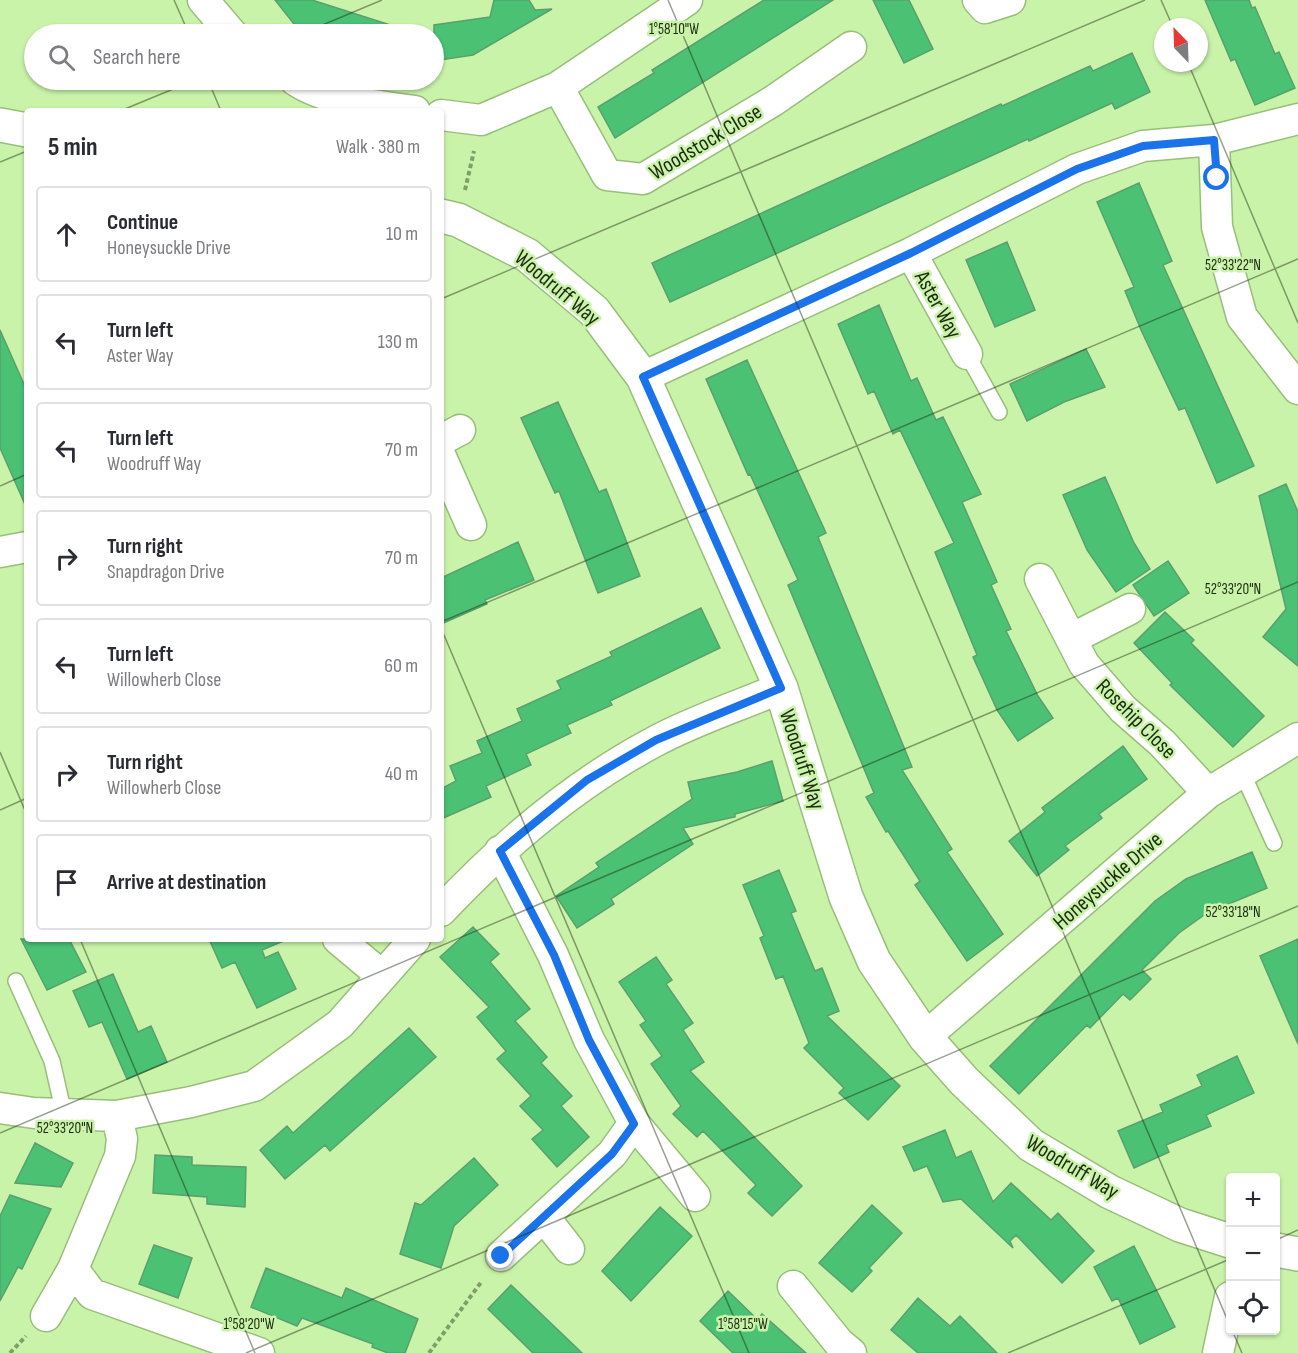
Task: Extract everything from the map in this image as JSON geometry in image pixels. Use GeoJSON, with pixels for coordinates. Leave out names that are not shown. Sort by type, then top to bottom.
{"type":"FeatureCollection","features":[{"type":"Feature","properties":{"kind":"street"},"geometry":{"type":"LineString","coordinates":[[203,0],[223,24]]}},
{"type":"Feature","properties":{"kind":"street"},"geometry":{"type":"LineString","coordinates":[[444,115],[481,120],[558,87],[646,11],[687,0]]}},
{"type":"Feature","properties":{"kind":"street"},"geometry":{"type":"LineString","coordinates":[[978,0],[986,9],[1010,0]]}},
{"type":"Feature","properties":{"kind":"street","name":"Woodstock Close"},"geometry":{"type":"LineString","coordinates":[[558,87],[607,175],[643,179],[773,101],[851,47]]}},
{"type":"Feature","properties":{"kind":"street"},"geometry":{"type":"LineString","coordinates":[[318,90],[363,103],[396,108]]}},
{"type":"Feature","properties":{"kind":"street","name":"Aster Way"},"geometry":{"type":"LineString","coordinates":[[643,377],[911,253],[1077,169],[1143,146],[1214,140],[1298,119]]}},
{"type":"Feature","properties":{"kind":"street"},"geometry":{"type":"LineString","coordinates":[[0,125],[24,129]]}},
{"type":"Feature","properties":{"kind":"street"},"geometry":{"type":"LineString","coordinates":[[1214,140],[1217,227],[1242,317],[1298,389]]}},
{"type":"Feature","properties":{"kind":"street","name":"Woodruff Way"},"geometry":{"type":"LineString","coordinates":[[450,218],[527,255],[594,311],[643,377],[781,688],[846,897],[874,962],[925,1036],[964,1081],[1031,1145],[1110,1192],[1180,1225],[1226,1240]]}},
{"type":"Feature","properties":{"kind":"street","name":"Aster Way"},"geometry":{"type":"LineString","coordinates":[[911,253],[967,354]]}},
{"type":"Feature","properties":{"kind":"street"},"geometry":{"type":"LineString","coordinates":[[444,464],[471,525]]}},
{"type":"Feature","properties":{"kind":"street"},"geometry":{"type":"LineString","coordinates":[[0,552],[24,548]]}},
{"type":"Feature","properties":{"kind":"street","name":"Rosehip Close"},"geometry":{"type":"LineString","coordinates":[[1040,579],[1084,664],[1123,710],[1162,743],[1208,793]]}},
{"type":"Feature","properties":{"kind":"street"},"geometry":{"type":"LineString","coordinates":[[1071,639],[1130,609]]}},
{"type":"Feature","properties":{"kind":"street"},"geometry":{"type":"LineString","coordinates":[[444,909],[500,851],[587,780],[656,740],[781,688]]}},
{"type":"Feature","properties":{"kind":"street","name":"Honeysuckle Drive"},"geometry":{"type":"LineString","coordinates":[[925,1036],[1208,793],[1298,738]]}},
{"type":"Feature","properties":{"kind":"street"},"geometry":{"type":"LineString","coordinates":[[500,851],[554,955],[589,1040],[634,1124],[695,1196]]}},
{"type":"Feature","properties":{"kind":"street"},"geometry":{"type":"LineString","coordinates":[[342,942],[381,975]]}},
{"type":"Feature","properties":{"kind":"street"},"geometry":{"type":"LineString","coordinates":[[0,1108],[117,1116],[191,1102],[254,1086],[340,1024],[412,942]]}},
{"type":"Feature","properties":{"kind":"street"},"geometry":{"type":"LineString","coordinates":[[46,1316],[73,1269],[120,1156],[122,1140],[117,1116]]}},
{"type":"Feature","properties":{"kind":"street"},"geometry":{"type":"LineString","coordinates":[[501,1256],[612,1154],[634,1124]]}},
{"type":"Feature","properties":{"kind":"street"},"geometry":{"type":"LineString","coordinates":[[544,1216],[569,1249]]}},
{"type":"Feature","properties":{"kind":"street"},"geometry":{"type":"LineString","coordinates":[[1280,1251],[1298,1254]]}},
{"type":"Feature","properties":{"kind":"street"},"geometry":{"type":"LineString","coordinates":[[73,1269],[92,1294],[259,1353]]}},
{"type":"Feature","properties":{"kind":"street"},"geometry":{"type":"LineString","coordinates":[[793,1286],[840,1350]]}},
{"type":"Feature","properties":{"kind":"street"},"geometry":{"type":"LineString","coordinates":[[1218,1353],[1226,1316]]}},
{"type":"Feature","properties":{"kind":"lane"},"geometry":{"type":"LineString","coordinates":[[967,354],[999,412]]}},
{"type":"Feature","properties":{"kind":"lane"},"geometry":{"type":"LineString","coordinates":[[1242,772],[1274,843]]}},
{"type":"Feature","properties":{"kind":"lane"},"geometry":{"type":"LineString","coordinates":[[16,981],[52,1060],[64,1114]]}},
{"type":"Feature","properties":{"kind":"path"},"geometry":{"type":"LineString","coordinates":[[450,218],[481,120]]}},
{"type":"Feature","properties":{"kind":"path"},"geometry":{"type":"LineString","coordinates":[[429,1353],[501,1256]]}},
{"type":"Feature","properties":{"kind":"building"},"geometry":{"type":"Polygon","coordinates":[[[275,0],[312,0],[387,24],[294,24],[275,0]]]}},
{"type":"Feature","properties":{"kind":"building"},"geometry":{"type":"Polygon","coordinates":[[[494,0],[529,0],[535,10],[552,9],[473,55],[444,59],[444,24],[441,24],[490,17],[494,0]]]}},
{"type":"Feature","properties":{"kind":"building"},"geometry":{"type":"Polygon","coordinates":[[[764,0],[833,0],[615,138],[598,107],[654,73],[652,70],[764,0]]]}},
{"type":"Feature","properties":{"kind":"building"},"geometry":{"type":"Polygon","coordinates":[[[873,0],[909,0],[933,49],[904,63],[873,0]]]}},
{"type":"Feature","properties":{"kind":"building"},"geometry":{"type":"Polygon","coordinates":[[[1205,0],[1249,0],[1252,8],[1255,7],[1275,54],[1279,52],[1295,88],[1255,105],[1235,59],[1231,61],[1205,0]]]}},
{"type":"Feature","properties":{"kind":"building"},"geometry":{"type":"Polygon","coordinates":[[[1132,53],[1150,92],[1115,109],[1112,103],[1029,141],[1028,139],[670,302],[652,263],[1001,104],[1002,106],[1090,66],[1093,71],[1132,53]]]}},
{"type":"Feature","properties":{"kind":"building"},"geometry":{"type":"Polygon","coordinates":[[[1139,183],[1172,261],[1163,265],[1254,466],[1217,483],[1185,408],[1179,410],[1141,330],[1125,291],[1134,287],[1097,202],[1139,183]]]}},
{"type":"Feature","properties":{"kind":"building"},"geometry":{"type":"Polygon","coordinates":[[[1007,242],[1035,310],[995,327],[966,260],[1007,242]]]}},
{"type":"Feature","properties":{"kind":"building"},"geometry":{"type":"Polygon","coordinates":[[[879,305],[911,381],[917,378],[936,420],[943,417],[981,494],[962,502],[997,582],[991,585],[1011,629],[1006,631],[1038,696],[1053,718],[1018,741],[997,710],[973,657],[977,655],[935,552],[954,543],[900,430],[893,434],[874,391],[868,394],[838,324],[879,305]]]}},
{"type":"Feature","properties":{"kind":"building"},"geometry":{"type":"Polygon","coordinates":[[[0,330],[24,384],[24,502],[0,448],[0,330]]]}},
{"type":"Feature","properties":{"kind":"building"},"geometry":{"type":"Polygon","coordinates":[[[1086,349],[1105,387],[1064,402],[1027,421],[1010,384],[1086,349]]]}},
{"type":"Feature","properties":{"kind":"building"},"geometry":{"type":"Polygon","coordinates":[[[747,360],[826,533],[818,537],[912,767],[902,770],[952,849],[947,852],[1003,934],[967,961],[915,885],[920,881],[888,831],[886,832],[866,797],[874,793],[788,585],[798,580],[706,379],[747,360]]]}},
{"type":"Feature","properties":{"kind":"building"},"geometry":{"type":"Polygon","coordinates":[[[558,402],[599,492],[606,489],[640,576],[598,593],[559,491],[555,493],[521,418],[558,402]]]}},
{"type":"Feature","properties":{"kind":"building"},"geometry":{"type":"Polygon","coordinates":[[[1105,477],[1134,543],[1150,569],[1116,592],[1087,550],[1063,495],[1105,477]]]}},
{"type":"Feature","properties":{"kind":"building"},"geometry":{"type":"Polygon","coordinates":[[[1286,484],[1298,512],[1298,666],[1263,637],[1286,609],[1259,496],[1286,484]]]}},
{"type":"Feature","properties":{"kind":"building"},"geometry":{"type":"Polygon","coordinates":[[[518,542],[534,580],[485,600],[487,604],[444,623],[444,577],[518,542]]]}},
{"type":"Feature","properties":{"kind":"building"},"geometry":{"type":"Polygon","coordinates":[[[1168,561],[1189,593],[1154,616],[1133,585],[1168,561]]]}},
{"type":"Feature","properties":{"kind":"building"},"geometry":{"type":"Polygon","coordinates":[[[701,608],[720,648],[610,701],[612,705],[567,725],[571,733],[526,754],[531,765],[486,786],[491,797],[444,818],[444,787],[456,781],[450,766],[482,753],[477,741],[522,721],[517,709],[561,689],[557,681],[612,656],[610,652],[701,608]]]}},
{"type":"Feature","properties":{"kind":"building"},"geometry":{"type":"Polygon","coordinates":[[[1165,612],[1194,640],[1191,643],[1264,716],[1233,747],[1170,685],[1172,683],[1134,643],[1165,612]]]}},
{"type":"Feature","properties":{"kind":"building"},"geometry":{"type":"Polygon","coordinates":[[[1123,746],[1147,779],[1099,814],[1102,818],[1065,846],[1069,850],[1037,876],[1009,841],[1045,812],[1042,808],[1123,746]]]}},
{"type":"Feature","properties":{"kind":"building"},"geometry":{"type":"Polygon","coordinates":[[[772,761],[783,801],[735,814],[735,817],[683,828],[693,844],[611,899],[614,904],[577,928],[556,896],[599,867],[596,863],[692,799],[688,782],[737,772],[772,761]]]}},
{"type":"Feature","properties":{"kind":"building"},"geometry":{"type":"Polygon","coordinates":[[[1252,852],[1267,888],[1207,913],[1179,933],[1142,970],[1151,979],[1130,1000],[1123,994],[1090,1028],[1087,1025],[1019,1094],[990,1066],[1155,901],[1186,879],[1252,852]]]}},
{"type":"Feature","properties":{"kind":"building"},"geometry":{"type":"Polygon","coordinates":[[[779,870],[796,911],[791,913],[815,971],[822,968],[839,1011],[827,1016],[900,1086],[868,1120],[839,1093],[844,1088],[804,1048],[809,1043],[783,976],[776,979],[760,938],[764,936],[743,885],[779,870]]]}},
{"type":"Feature","properties":{"kind":"building"},"geometry":{"type":"Polygon","coordinates":[[[473,927],[499,954],[490,962],[530,1009],[515,1021],[547,1057],[541,1063],[572,1096],[561,1106],[589,1137],[557,1167],[532,1139],[543,1130],[520,1106],[531,1096],[497,1059],[506,1051],[477,1017],[489,1007],[440,957],[473,927]]]}},
{"type":"Feature","properties":{"kind":"building"},"geometry":{"type":"Polygon","coordinates":[[[21,939],[24,939],[24,942],[71,942],[86,972],[47,990],[21,939]]]}},
{"type":"Feature","properties":{"kind":"building"},"geometry":{"type":"Polygon","coordinates":[[[1298,939],[1298,1044],[1260,956],[1298,939]]]}},
{"type":"Feature","properties":{"kind":"building"},"geometry":{"type":"Polygon","coordinates":[[[210,942],[281,942],[262,950],[265,958],[278,952],[296,989],[257,1008],[235,962],[222,968],[210,942]]]}},
{"type":"Feature","properties":{"kind":"building"},"geometry":{"type":"Polygon","coordinates":[[[656,957],[672,980],[666,984],[693,1023],[683,1030],[704,1062],[690,1071],[802,1186],[772,1216],[748,1193],[756,1185],[703,1131],[697,1137],[673,1114],[681,1106],[651,1064],[662,1056],[640,1025],[646,1021],[619,982],[656,957]]]}},
{"type":"Feature","properties":{"kind":"building"},"geometry":{"type":"Polygon","coordinates":[[[113,974],[138,1032],[151,1026],[167,1062],[127,1079],[102,1022],[89,1027],[73,991],[113,974]]]}},
{"type":"Feature","properties":{"kind":"building"},"geometry":{"type":"Polygon","coordinates":[[[409,1028],[436,1057],[330,1151],[325,1145],[285,1179],[260,1150],[287,1126],[293,1133],[409,1028]]]}},
{"type":"Feature","properties":{"kind":"building"},"geometry":{"type":"Polygon","coordinates":[[[1237,1056],[1254,1093],[1206,1115],[1211,1126],[1166,1145],[1169,1152],[1134,1168],[1118,1131],[1163,1112],[1160,1105],[1202,1086],[1197,1075],[1237,1056]]]}},
{"type":"Feature","properties":{"kind":"building"},"geometry":{"type":"Polygon","coordinates":[[[945,1130],[956,1158],[971,1151],[993,1202],[1011,1183],[1051,1220],[1058,1213],[1094,1251],[1062,1283],[1016,1235],[1010,1241],[1013,1248],[961,1199],[943,1202],[927,1166],[914,1171],[903,1147],[945,1130]]]}},
{"type":"Feature","properties":{"kind":"building"},"geometry":{"type":"Polygon","coordinates":[[[35,1143],[73,1163],[61,1187],[15,1183],[35,1143]]]}},
{"type":"Feature","properties":{"kind":"building"},"geometry":{"type":"Polygon","coordinates":[[[155,1155],[192,1157],[192,1165],[246,1167],[245,1207],[207,1204],[207,1197],[153,1193],[155,1155]]]}},
{"type":"Feature","properties":{"kind":"building"},"geometry":{"type":"Polygon","coordinates":[[[474,1158],[498,1185],[454,1226],[441,1268],[400,1254],[415,1203],[421,1205],[474,1158]]]}},
{"type":"Feature","properties":{"kind":"building"},"geometry":{"type":"Polygon","coordinates":[[[10,1195],[51,1209],[22,1269],[18,1267],[0,1301],[0,1216],[10,1195]]]}},
{"type":"Feature","properties":{"kind":"building"},"geometry":{"type":"Polygon","coordinates":[[[872,1205],[902,1233],[869,1268],[872,1271],[852,1292],[819,1263],[872,1205]]]}},
{"type":"Feature","properties":{"kind":"building"},"geometry":{"type":"Polygon","coordinates":[[[660,1207],[692,1236],[631,1301],[602,1271],[660,1207]]]}},
{"type":"Feature","properties":{"kind":"building"},"geometry":{"type":"Polygon","coordinates":[[[154,1245],[192,1258],[178,1298],[139,1284],[154,1245]]]}},
{"type":"Feature","properties":{"kind":"building"},"geometry":{"type":"Polygon","coordinates":[[[1134,1246],[1175,1327],[1140,1344],[1118,1298],[1112,1301],[1094,1267],[1134,1246]]]}},
{"type":"Feature","properties":{"kind":"building"},"geometry":{"type":"Polygon","coordinates":[[[266,1268],[342,1298],[346,1288],[418,1319],[405,1353],[388,1353],[372,1347],[373,1344],[302,1318],[297,1326],[251,1307],[266,1268]]]}},
{"type":"Feature","properties":{"kind":"building"},"geometry":{"type":"Polygon","coordinates":[[[511,1285],[582,1353],[533,1353],[488,1309],[511,1285]]]}},
{"type":"Feature","properties":{"kind":"building"},"geometry":{"type":"Polygon","coordinates":[[[728,1291],[758,1320],[762,1314],[806,1353],[733,1353],[700,1321],[728,1291]]]}},
{"type":"Feature","properties":{"kind":"building"},"geometry":{"type":"Polygon","coordinates":[[[918,1298],[950,1326],[960,1316],[997,1353],[918,1353],[891,1330],[918,1298]]]}},
{"type":"Feature","properties":{"kind":"route"},"geometry":{"type":"LineString","coordinates":[[501,1256],[612,1154],[634,1124],[589,1040],[554,955],[500,851],[587,780],[656,740],[781,688],[643,377],[911,253],[1077,169],[1143,146],[1214,140],[1217,178]]}}]}
